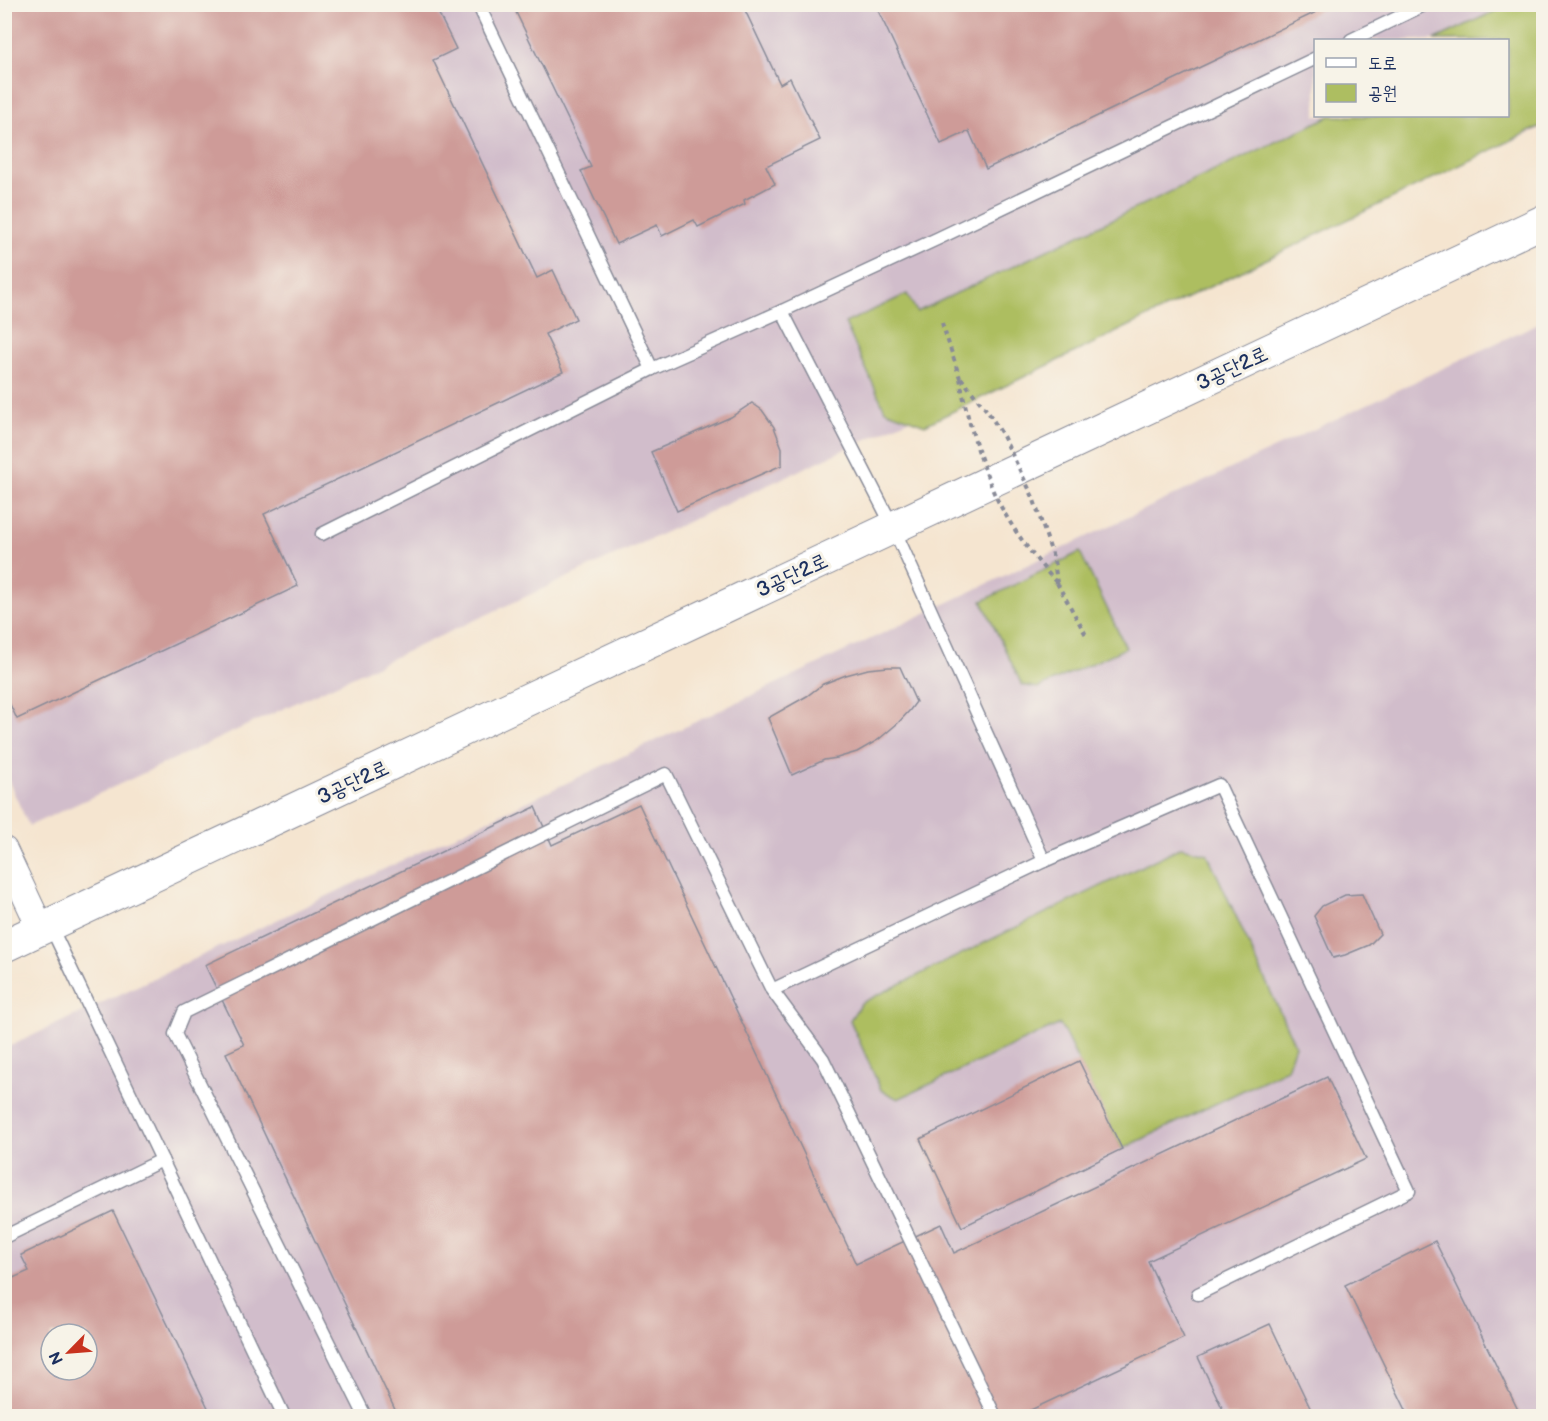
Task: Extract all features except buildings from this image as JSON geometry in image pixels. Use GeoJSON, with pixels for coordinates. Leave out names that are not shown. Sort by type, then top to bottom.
{"type":"FeatureCollection","features":[{"type":"Feature","properties":{"kind":"street","name":"3공단2로"},"geometry":{"type":"LineString","coordinates":[[4,946],[1544,221]]}},
{"type":"Feature","properties":{"kind":"street"},"geometry":{"type":"LineString","coordinates":[[4,850],[45,927]]}},
{"type":"Feature","properties":{"kind":"lane"},"geometry":{"type":"LineString","coordinates":[[478,4],[652,369]]}},
{"type":"Feature","properties":{"kind":"lane"},"geometry":{"type":"LineString","coordinates":[[1353,39],[1426,4]]}},
{"type":"Feature","properties":{"kind":"lane"},"geometry":{"type":"LineString","coordinates":[[322,534],[652,369],[939,238],[1314,59]]}},
{"type":"Feature","properties":{"kind":"lane"},"geometry":{"type":"LineString","coordinates":[[782,311],[893,527],[1044,861]]}},
{"type":"Feature","properties":{"kind":"lane"},"geometry":{"type":"LineString","coordinates":[[365,1416],[175,1034],[184,1012],[666,774],[772,990],[823,1059],[995,1416]]}},
{"type":"Feature","properties":{"kind":"lane"},"geometry":{"type":"LineString","coordinates":[[772,990],[1044,861],[1219,785],[1409,1191],[1198,1294]]}},
{"type":"Feature","properties":{"kind":"lane"},"geometry":{"type":"LineString","coordinates":[[45,927],[162,1160],[284,1416]]}},
{"type":"Feature","properties":{"kind":"lane"},"geometry":{"type":"LineString","coordinates":[[4,1237],[162,1160]]}},
{"type":"Feature","properties":{"kind":"path"},"geometry":{"type":"LineString","coordinates":[[942,322],[960,378],[973,436],[994,493],[1021,538],[1057,583],[1086,635]]}},
{"type":"Feature","properties":{"kind":"path"},"geometry":{"type":"LineString","coordinates":[[960,378],[988,412],[1002,434],[1033,497],[1054,560],[1057,583]]}},
{"type":"Feature","properties":{"kind":"shaded area"},"geometry":{"type":"Polygon","coordinates":[[[4,5],[1543,5],[1543,127],[29,826],[4,771],[4,5]]]}},
{"type":"Feature","properties":{"kind":"shaded area"},"geometry":{"type":"Polygon","coordinates":[[[1543,321],[1543,1416],[5,1416],[4,1049],[1543,321]]]}},
{"type":"Feature","properties":{"kind":"green space"},"geometry":{"type":"Polygon","coordinates":[[[1508,5],[1543,5],[1543,125],[925,425],[885,410],[845,323],[907,294],[917,312],[1328,117],[1509,117],[1509,39],[1436,39],[1508,5]]]}},
{"type":"Feature","properties":{"kind":"green space"},"geometry":{"type":"Polygon","coordinates":[[[1080,552],[1126,648],[1038,688],[1022,685],[982,601],[1080,552]]]}},
{"type":"Feature","properties":{"kind":"green space"},"geometry":{"type":"Polygon","coordinates":[[[1181,847],[1207,853],[1295,1045],[1287,1069],[1122,1149],[1060,1024],[898,1099],[881,1090],[850,1020],[861,1003],[1181,847]]]}}]}
